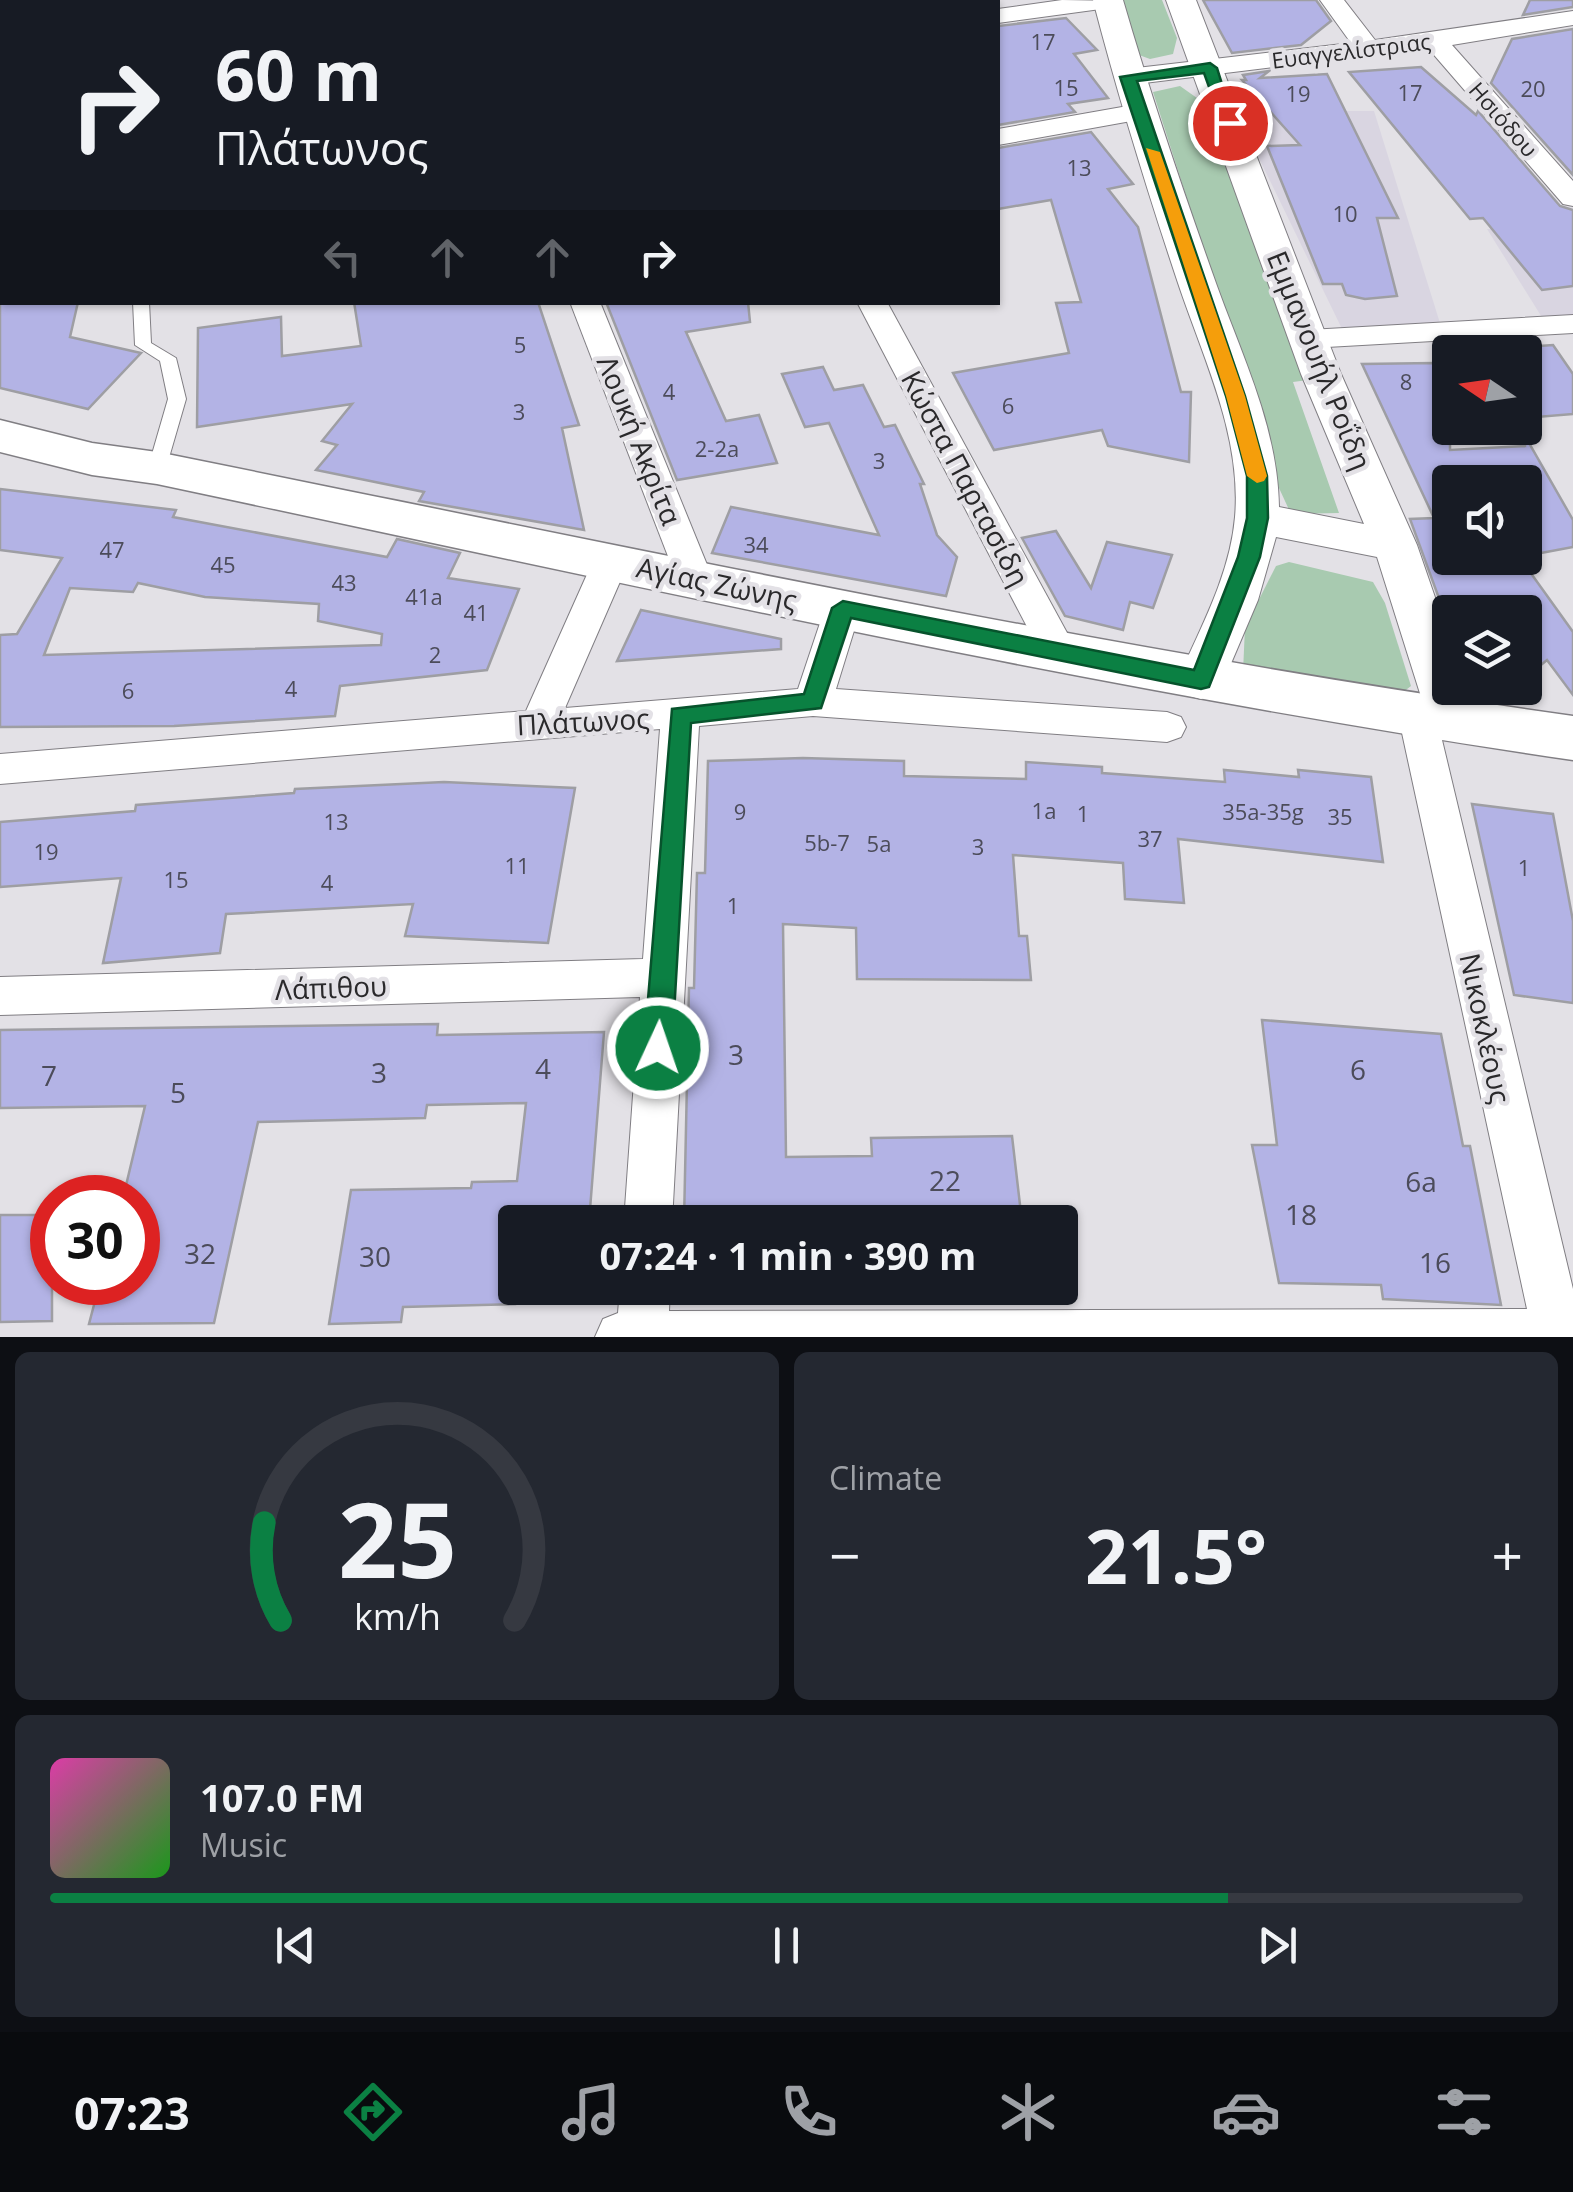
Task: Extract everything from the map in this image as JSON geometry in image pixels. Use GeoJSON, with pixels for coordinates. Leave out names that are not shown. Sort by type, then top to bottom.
{"type":"FeatureCollection","features":[{"type":"Feature","properties":{"kind":"main road","name":"Αγίας Ζώνης"},"geometry":{"type":"LineString","coordinates":[[0,414],[103,441],[158,468]]}},
{"type":"Feature","properties":{"kind":"main road","name":"Αγίας Ζώνης"},"geometry":{"type":"LineString","coordinates":[[0,436],[92,460],[158,468],[1060,653],[1436,720],[1573,738]]}},
{"type":"Feature","properties":{"kind":"street"},"geometry":{"type":"LineString","coordinates":[[1000,16],[1108,0],[1133,94],[1236,396],[1257,476],[1258,518],[1232,606],[1201,680]]}},
{"type":"Feature","properties":{"kind":"street","name":"Εμμανουήλ Ροΐδη"},"geometry":{"type":"LineString","coordinates":[[1181,0],[1210,68],[1308,339],[1396,545],[1436,720]]}},
{"type":"Feature","properties":{"kind":"street"},"geometry":{"type":"LineString","coordinates":[[1332,0],[1368,48]]}},
{"type":"Feature","properties":{"kind":"street","name":"Ευαγγελίστριας"},"geometry":{"type":"LineString","coordinates":[[1000,136],[1210,68],[1573,18]]}},
{"type":"Feature","properties":{"kind":"street","name":"Ησιόδου"},"geometry":{"type":"LineString","coordinates":[[1434,40],[1573,198]]}},
{"type":"Feature","properties":{"kind":"street","name":"Λουκή Ακρίτα"},"geometry":{"type":"LineString","coordinates":[[586,305],[694,577]]}},
{"type":"Feature","properties":{"kind":"street","name":"Κώστα Παρτασίδη"},"geometry":{"type":"LineString","coordinates":[[874,305],[1060,653]]}},
{"type":"Feature","properties":{"kind":"street"},"geometry":{"type":"LineString","coordinates":[[1308,339],[1573,324]]}},
{"type":"Feature","properties":{"kind":"street"},"geometry":{"type":"LineString","coordinates":[[1258,518],[1396,545]]}},
{"type":"Feature","properties":{"kind":"street"},"geometry":{"type":"LineString","coordinates":[[540,722],[611,561]]}},
{"type":"Feature","properties":{"kind":"street"},"geometry":{"type":"LineString","coordinates":[[813,702],[843,608]]}},
{"type":"Feature","properties":{"kind":"street","name":"Πλάτωνος"},"geometry":{"type":"LineString","coordinates":[[0,769],[813,702],[1167,727]]}},
{"type":"Feature","properties":{"kind":"street"},"geometry":{"type":"LineString","coordinates":[[649,1205],[680,715]]}},
{"type":"Feature","properties":{"kind":"street","name":"Νικοκλέους"},"geometry":{"type":"LineString","coordinates":[[1436,720],[1564,1334]]}},
{"type":"Feature","properties":{"kind":"street","name":"Λάπιθου"},"geometry":{"type":"LineString","coordinates":[[0,996],[662,978]]}},
{"type":"Feature","properties":{"kind":"street"},"geometry":{"type":"LineString","coordinates":[[636,1320],[1564,1334]]}},
{"type":"Feature","properties":{"kind":"lane"},"geometry":{"type":"LineString","coordinates":[[142,305],[143,345],[168,358],[177,399],[158,468]]}},
{"type":"Feature","properties":{"kind":"shaded area"},"geometry":{"type":"Polygon","coordinates":[[[1236,111],[1374,111],[1444,335],[1345,335],[1236,111]]]}},
{"type":"Feature","properties":{"kind":"shaded area"},"geometry":{"type":"Polygon","coordinates":[[[1573,228],[1573,317],[1543,319],[1487,229],[1573,228]]]}},
{"type":"Feature","properties":{"kind":"green space"},"geometry":{"type":"Polygon","coordinates":[[[1120,0],[1162,0],[1177,38],[1173,54],[1150,59],[1139,55],[1120,0]]]}},
{"type":"Feature","properties":{"kind":"green space"},"geometry":{"type":"Polygon","coordinates":[[[1180,86],[1204,103],[1308,380],[1293,382],[1339,513],[1291,514],[1279,488],[1153,92],[1180,86]]]}},
{"type":"Feature","properties":{"kind":"green space"},"geometry":{"type":"Polygon","coordinates":[[[1289,562],[1373,582],[1385,603],[1411,686],[1402,693],[1243,672],[1245,627],[1276,566],[1289,562]]]}},
{"type":"Feature","properties":{"kind":"building"},"geometry":{"type":"Polygon","coordinates":[[[1203,0],[1316,0],[1331,21],[1301,45],[1232,53],[1203,0]]]}},
{"type":"Feature","properties":{"kind":"building"},"geometry":{"type":"Polygon","coordinates":[[[1530,0],[1573,0],[1573,7],[1523,15],[1530,0]]]}},
{"type":"Feature","properties":{"kind":"building"},"geometry":{"type":"Polygon","coordinates":[[[1066,18],[1097,50],[1074,54],[1108,98],[1068,104],[1075,112],[1000,125],[1000,26],[1066,18]]]}},
{"type":"Feature","properties":{"kind":"building"},"geometry":{"type":"Polygon","coordinates":[[[1573,29],[1573,175],[1491,83],[1512,39],[1573,29]]]}},
{"type":"Feature","properties":{"kind":"building"},"geometry":{"type":"Polygon","coordinates":[[[1421,67],[1476,115],[1478,111],[1560,206],[1573,210],[1573,286],[1542,290],[1483,218],[1470,219],[1349,72],[1421,67]]]}},
{"type":"Feature","properties":{"kind":"building"},"geometry":{"type":"Polygon","coordinates":[[[1269,71],[1260,78],[1327,74],[1398,218],[1377,218],[1397,296],[1365,299],[1346,295],[1342,284],[1323,284],[1267,146],[1300,145],[1242,80],[1246,80],[1243,75],[1269,71]]]}},
{"type":"Feature","properties":{"kind":"building"},"geometry":{"type":"Polygon","coordinates":[[[1091,132],[1133,184],[1108,189],[1138,227],[1181,392],[1191,392],[1189,462],[1108,446],[1102,430],[994,450],[953,373],[1069,353],[1056,303],[1081,302],[1051,200],[1000,209],[1000,148],[1091,132]]]}},
{"type":"Feature","properties":{"kind":"building"},"geometry":{"type":"Polygon","coordinates":[[[0,305],[77,305],[70,337],[141,353],[88,409],[0,388],[0,305]]]}},
{"type":"Feature","properties":{"kind":"building"},"geometry":{"type":"Polygon","coordinates":[[[354,305],[539,305],[579,425],[562,428],[584,530],[419,501],[424,492],[316,470],[337,445],[322,441],[352,404],[197,427],[198,328],[281,317],[282,356],[361,346],[354,305]]]}},
{"type":"Feature","properties":{"kind":"building"},"geometry":{"type":"Polygon","coordinates":[[[607,305],[748,305],[750,322],[686,332],[726,421],[759,415],[777,463],[677,480],[607,305]]]}},
{"type":"Feature","properties":{"kind":"building"},"geometry":{"type":"Polygon","coordinates":[[[1553,345],[1573,374],[1573,414],[1542,417],[1542,346],[1553,345]]]}},
{"type":"Feature","properties":{"kind":"building"},"geometry":{"type":"Polygon","coordinates":[[[1432,363],[1432,445],[1450,445],[1450,450],[1530,445],[1542,465],[1432,465],[1432,514],[1362,364],[1432,363]]]}},
{"type":"Feature","properties":{"kind":"building"},"geometry":{"type":"Polygon","coordinates":[[[823,367],[834,390],[863,385],[884,427],[895,425],[924,484],[920,484],[937,535],[957,557],[946,596],[712,553],[731,507],[879,535],[829,423],[805,427],[782,374],[823,367]]]}},
{"type":"Feature","properties":{"kind":"building"},"geometry":{"type":"Polygon","coordinates":[[[1542,466],[1573,520],[1573,547],[1542,553],[1542,466]]]}},
{"type":"Feature","properties":{"kind":"building"},"geometry":{"type":"Polygon","coordinates":[[[0,489],[176,510],[173,517],[387,557],[397,539],[460,553],[448,578],[519,589],[487,670],[340,686],[335,716],[174,726],[0,727],[0,635],[17,634],[62,558],[0,550],[0,489]],[[138,583],[133,592],[70,588],[44,655],[381,645],[382,634],[318,621],[319,604],[205,597],[138,583]]]}},
{"type":"Feature","properties":{"kind":"building"},"geometry":{"type":"Polygon","coordinates":[[[1432,518],[1432,575],[1532,575],[1573,632],[1573,695],[1547,660],[1542,664],[1542,595],[1438,595],[1410,519],[1432,518]]]}},
{"type":"Feature","properties":{"kind":"building"},"geometry":{"type":"Polygon","coordinates":[[[1056,531],[1091,588],[1107,542],[1172,555],[1153,608],[1130,602],[1123,630],[1065,616],[1022,538],[1056,531]]]}},
{"type":"Feature","properties":{"kind":"building"},"geometry":{"type":"Polygon","coordinates":[[[641,610],[781,639],[781,649],[617,661],[641,610]]]}},
{"type":"Feature","properties":{"kind":"building"},"geometry":{"type":"Polygon","coordinates":[[[708,761],[904,761],[904,776],[1026,779],[1026,762],[1102,767],[1102,773],[1225,782],[1224,770],[1299,777],[1298,770],[1371,777],[1383,862],[1178,839],[1184,903],[1125,899],[1123,863],[1013,855],[1019,936],[1027,936],[1031,980],[857,979],[856,928],[783,924],[786,1157],[872,1156],[871,1138],[1012,1136],[1020,1205],[684,1205],[689,988],[694,988],[697,873],[705,873],[708,761]]]}},
{"type":"Feature","properties":{"kind":"building"},"geometry":{"type":"Polygon","coordinates":[[[444,782],[575,788],[548,943],[405,936],[413,904],[226,914],[220,953],[103,963],[121,878],[0,887],[0,822],[135,811],[136,805],[294,793],[295,789],[444,782]]]}},
{"type":"Feature","properties":{"kind":"building"},"geometry":{"type":"Polygon","coordinates":[[[1472,804],[1553,814],[1573,921],[1573,1003],[1514,995],[1472,804]]]}},
{"type":"Feature","properties":{"kind":"building"},"geometry":{"type":"Polygon","coordinates":[[[1262,1020],[1441,1034],[1463,1146],[1470,1146],[1501,1305],[1383,1299],[1381,1285],[1279,1283],[1252,1145],[1277,1145],[1262,1020]]]}},
{"type":"Feature","properties":{"kind":"building"},"geometry":{"type":"Polygon","coordinates":[[[438,1024],[437,1035],[604,1032],[590,1205],[498,1205],[498,1304],[403,1307],[401,1322],[329,1324],[351,1190],[471,1188],[472,1182],[517,1181],[526,1103],[427,1105],[425,1118],[258,1122],[214,1323],[89,1324],[94,1305],[160,1305],[160,1175],[128,1175],[145,1106],[0,1108],[0,1030],[438,1024]]]}},
{"type":"Feature","properties":{"kind":"building"},"geometry":{"type":"Polygon","coordinates":[[[0,1215],[30,1215],[30,1305],[52,1305],[52,1321],[0,1322],[0,1215]]]}},
{"type":"Feature","properties":{"kind":"slow traffic"},"geometry":{"type":"LineString","coordinates":[[1152,152],[1236,396],[1257,476]]}},
{"type":"Feature","properties":{"kind":"route"},"geometry":{"type":"LineString","coordinates":[[658,1048],[680,715],[813,702],[843,608],[1201,680],[1249,557],[1258,518],[1257,476],[1236,396],[1128,77],[1210,68],[1230,123]]}}]}
